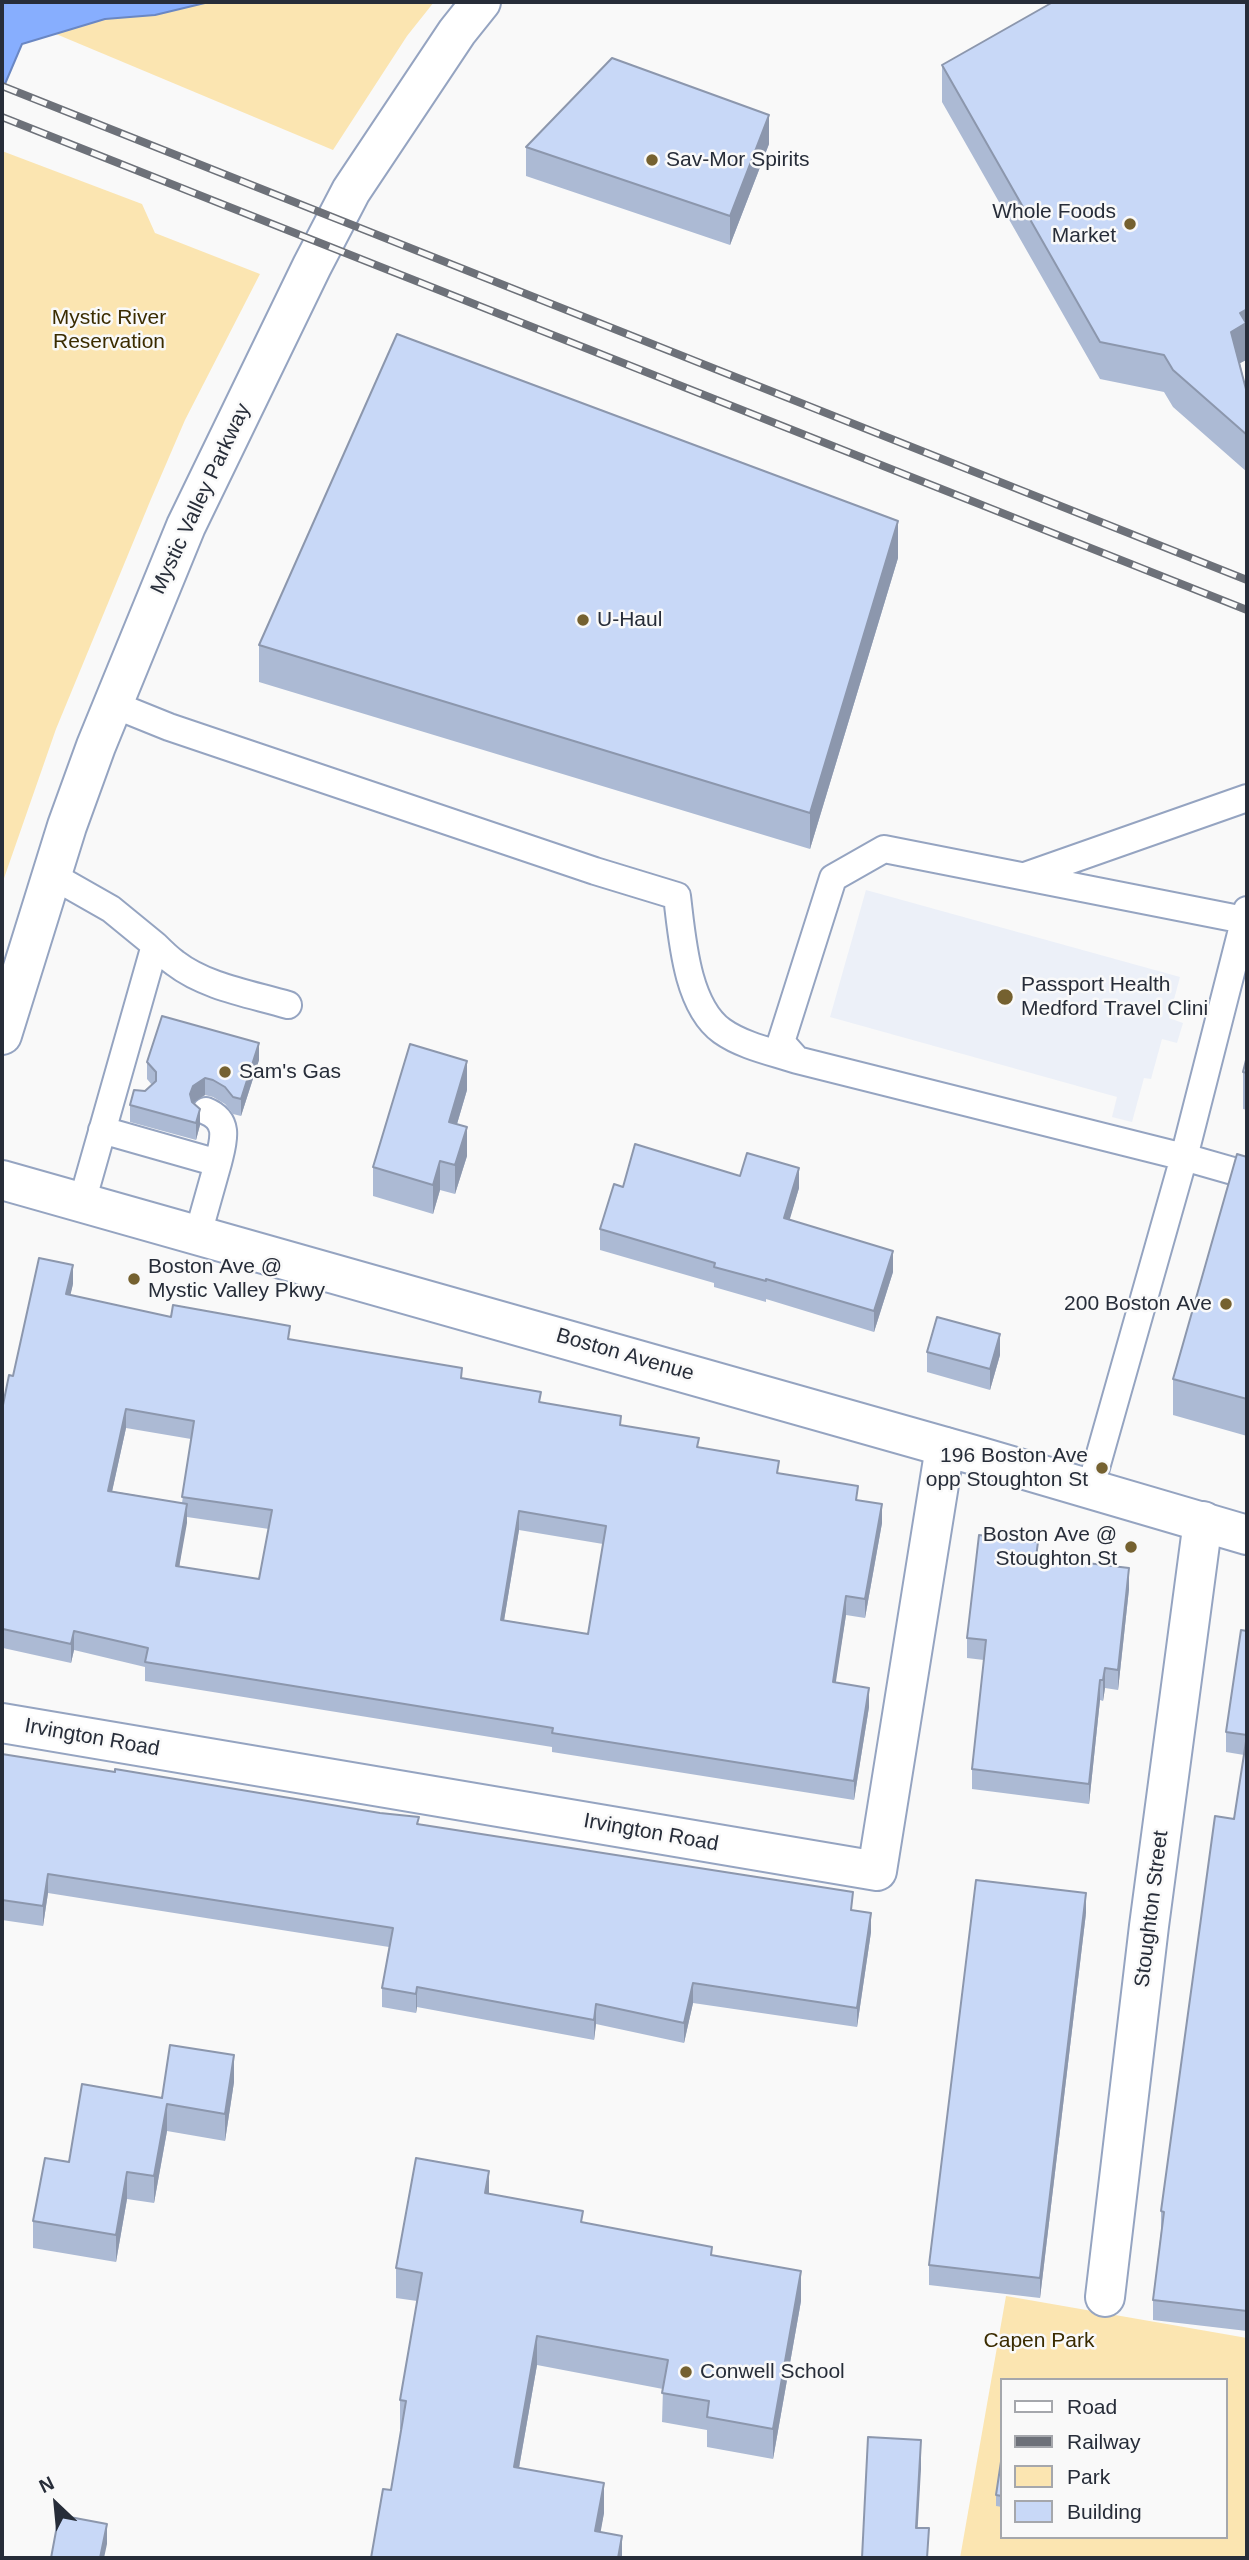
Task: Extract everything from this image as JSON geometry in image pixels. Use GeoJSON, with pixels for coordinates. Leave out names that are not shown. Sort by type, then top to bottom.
{"type":"FeatureCollection","features":[{"type":"Feature","properties":{"kind":"main road","name":"Mystic Valley Parkway"},"geometry":{"type":"LineString","coordinates":[[2,1035],[67,826],[112,704],[186,526],[305,278],[351,191],[449,44],[481,2]]}},
{"type":"Feature","properties":{"kind":"main road","name":"Boston Avenue"},"geometry":{"type":"LineString","coordinates":[[2,1180],[1247,1535]]}},
{"type":"Feature","properties":{"kind":"main road","name":"Irvington Road"},"geometry":{"type":"LineString","coordinates":[[2,1723],[877,1871],[945,1447]]}},
{"type":"Feature","properties":{"kind":"main road","name":"Stoughton Street"},"geometry":{"type":"LineString","coordinates":[[1105,2297],[1149,1926],[1203,1521]]}},
{"type":"Feature","properties":{"kind":"lane"},"geometry":{"type":"LineString","coordinates":[[112,704],[169,727],[582,867],[677,896],[683,949],[691,983],[719,1030],[737,1040],[797,1060],[1247,1175]]}},
{"type":"Feature","properties":{"kind":"lane"},"geometry":{"type":"LineString","coordinates":[[1023,876],[1247,798]]}},
{"type":"Feature","properties":{"kind":"lane"},"geometry":{"type":"LineString","coordinates":[[797,1060],[781,1042],[833,878],[884,849],[1246,915],[1184,1157],[1090,1489]]}},
{"type":"Feature","properties":{"kind":"lane"},"geometry":{"type":"LineString","coordinates":[[53,876],[111,909],[174,963],[189,972],[214,983],[288,1005]]}},
{"type":"Feature","properties":{"kind":"lane"},"geometry":{"type":"LineString","coordinates":[[82,1202],[155,945]]}},
{"type":"Feature","properties":{"kind":"lane"},"geometry":{"type":"LineString","coordinates":[[115,1085],[141,1093]]}},
{"type":"Feature","properties":{"kind":"lane"},"geometry":{"type":"LineString","coordinates":[[198,1234],[224,1133],[223,1125],[205,1111]]}},
{"type":"Feature","properties":{"kind":"lane"},"geometry":{"type":"LineString","coordinates":[[103,1130],[218,1163]]}},
{"type":"Feature","properties":{"kind":"shaded area","name":"Passport Health Medford Travel Clini"},"geometry":{"type":"Polygon","coordinates":[[[866,890],[1180,977],[1169,1018],[1183,1023],[1177,1043],[1162,1039],[1151,1079],[1144,1078],[1132,1122],[1112,1117],[1117,1097],[830,1017],[866,890]]]}},
{"type":"Feature","properties":{"kind":"green space"},"geometry":{"type":"Polygon","coordinates":[[[209,2],[434,2],[407,36],[333,150],[56,34],[105,19],[155,15],[209,2]]]}},
{"type":"Feature","properties":{"kind":"green space","name":"Mystic River Reservation"},"geometry":{"type":"Polygon","coordinates":[[[2,151],[142,204],[155,233],[260,274],[185,420],[151,499],[56,729],[2,884],[2,151]]]}},
{"type":"Feature","properties":{"kind":"green space","name":"Capen Park"},"geometry":{"type":"Polygon","coordinates":[[[1006,2296],[1247,2338],[1247,2558],[960,2558],[1006,2296]]]}},
{"type":"Feature","properties":{"kind":"water"},"geometry":{"type":"Polygon","coordinates":[[[2,2],[209,2],[155,15],[105,19],[22,44],[2,91],[2,2]]]}},
{"type":"Feature","properties":{"kind":"building","name":"Whole Foods Market"},"geometry":{"type":"Polygon","coordinates":[[[1053,2],[1247,2],[1247,309],[1240,313],[1246,323],[1231,332],[1247,393],[1247,435],[1173,370],[1164,355],[1100,342],[942,65],[1053,2]]]}},
{"type":"Feature","properties":{"kind":"building","name":"Sav-Mor Spirits"},"geometry":{"type":"Polygon","coordinates":[[[612,58],[769,115],[730,216],[526,147],[612,58]]]}},
{"type":"Feature","properties":{"kind":"building","name":"U-Haul"},"geometry":{"type":"Polygon","coordinates":[[[397,334],[898,521],[810,813],[259,645],[397,334]]]}},
{"type":"Feature","properties":{"kind":"building"},"geometry":{"type":"Polygon","coordinates":[[[162,1016],[259,1043],[241,1099],[233,1097],[225,1087],[213,1080],[205,1078],[193,1086],[190,1094],[192,1102],[200,1109],[196,1123],[130,1105],[134,1090],[145,1091],[156,1081],[156,1072],[147,1062],[162,1016]]]}},
{"type":"Feature","properties":{"kind":"building"},"geometry":{"type":"Polygon","coordinates":[[[410,1044],[467,1061],[449,1122],[467,1127],[455,1165],[440,1161],[433,1185],[373,1167],[410,1044]]]}},
{"type":"Feature","properties":{"kind":"building"},"geometry":{"type":"Polygon","coordinates":[[[1247,1056],[1247,1073],[1243,1072],[1247,1056]]]}},
{"type":"Feature","properties":{"kind":"building"},"geometry":{"type":"Polygon","coordinates":[[[635,1144],[740,1176],[747,1153],[799,1168],[784,1218],[893,1251],[874,1311],[766,1279],[714,1267],[715,1263],[600,1229],[614,1184],[623,1187],[635,1144]]]}},
{"type":"Feature","properties":{"kind":"building","name":"200 Boston Ave"},"geometry":{"type":"Polygon","coordinates":[[[1237,1154],[1247,1157],[1247,1399],[1173,1379],[1237,1154]]]}},
{"type":"Feature","properties":{"kind":"building"},"geometry":{"type":"Polygon","coordinates":[[[39,1258],[73,1265],[66,1294],[171,1317],[173,1305],[290,1326],[288,1339],[462,1368],[461,1378],[541,1392],[539,1402],[621,1416],[620,1425],[699,1438],[697,1447],[779,1461],[777,1473],[858,1486],[856,1500],[882,1504],[865,1599],[846,1596],[833,1682],[869,1688],[854,1781],[552,1733],[553,1728],[145,1662],[148,1648],[74,1631],[71,1644],[3,1629],[2,1636],[2,1410],[9,1375],[13,1376],[39,1258]],[[126,1409],[108,1491],[187,1504],[176,1566],[259,1579],[272,1510],[182,1497],[194,1421],[126,1409]],[[519,1511],[501,1620],[588,1634],[606,1526],[519,1511]]]}},
{"type":"Feature","properties":{"kind":"building"},"geometry":{"type":"Polygon","coordinates":[[[937,1317],[1000,1334],[990,1369],[927,1352],[937,1317]]]}},
{"type":"Feature","properties":{"kind":"building"},"geometry":{"type":"Polygon","coordinates":[[[979,1535],[1038,1542],[1036,1557],[1129,1568],[1118,1670],[1105,1668],[1103,1680],[1100,1680],[1089,1784],[972,1769],[986,1640],[967,1638],[979,1535]]]}},
{"type":"Feature","properties":{"kind":"building"},"geometry":{"type":"Polygon","coordinates":[[[1241,1630],[1247,1631],[1247,1735],[1226,1732],[1241,1630]]]}},
{"type":"Feature","properties":{"kind":"building"},"geometry":{"type":"Polygon","coordinates":[[[1247,1735],[1247,2311],[1153,2300],[1164,2212],[1161,2211],[1215,1816],[1234,1819],[1247,1735]]]}},
{"type":"Feature","properties":{"kind":"building"},"geometry":{"type":"Polygon","coordinates":[[[2,1754],[419,1817],[417,1824],[853,1892],[851,1910],[871,1913],[857,2008],[693,1983],[684,2023],[596,2004],[594,2020],[417,1987],[416,1994],[382,1988],[393,1928],[48,1874],[43,1906],[2,1900],[2,1754]]]}},
{"type":"Feature","properties":{"kind":"building"},"geometry":{"type":"Polygon","coordinates":[[[976,1880],[1086,1893],[1040,2278],[929,2265],[976,1880]]]}},
{"type":"Feature","properties":{"kind":"building"},"geometry":{"type":"Polygon","coordinates":[[[170,2045],[234,2055],[225,2114],[167,2104],[154,2176],[127,2172],[116,2235],[33,2221],[45,2158],[69,2162],[82,2084],[162,2098],[170,2045]]]}},
{"type":"Feature","properties":{"kind":"building","name":"Conwell School"},"geometry":{"type":"Polygon","coordinates":[[[416,2158],[489,2171],[485,2193],[583,2211],[581,2222],[712,2247],[711,2255],[801,2271],[773,2429],[707,2417],[709,2401],[662,2393],[668,2360],[537,2336],[514,2467],[604,2483],[595,2531],[622,2536],[618,2558],[371,2558],[383,2489],[391,2490],[406,2401],[400,2400],[422,2273],[396,2268],[416,2158]]]}},
{"type":"Feature","properties":{"kind":"building"},"geometry":{"type":"Polygon","coordinates":[[[868,2437],[921,2440],[916,2528],[929,2528],[927,2558],[862,2558],[868,2437]]]}},
{"type":"Feature","properties":{"kind":"building"},"geometry":{"type":"Polygon","coordinates":[[[1000,2468],[1000,2496],[996,2495],[1000,2468]]]}},
{"type":"Feature","properties":{"kind":"building"},"geometry":{"type":"Polygon","coordinates":[[[59,2515],[107,2524],[100,2558],[51,2558],[59,2515]]]}},
{"type":"Feature","properties":{"kind":"railway"},"geometry":{"type":"LineString","coordinates":[[2,86],[1247,580]]}},
{"type":"Feature","properties":{"kind":"railway"},"geometry":{"type":"LineString","coordinates":[[2,117],[1247,610]]}},
{"type":"Feature","properties":{"kind":"place","name":"Sav-Mor Spirits"},"geometry":{"type":"Point","coordinates":[652,160]}},
{"type":"Feature","properties":{"kind":"place","name":"Whole Foods Market"},"geometry":{"type":"Point","coordinates":[1130,224]}},
{"type":"Feature","properties":{"kind":"place","name":"U-Haul"},"geometry":{"type":"Point","coordinates":[583,620]}},
{"type":"Feature","properties":{"kind":"place","name":"Passport Health Medford Travel Clini"},"geometry":{"type":"Point","coordinates":[1005,997]}},
{"type":"Feature","properties":{"kind":"place","name":"Sam's Gas"},"geometry":{"type":"Point","coordinates":[225,1072]}},
{"type":"Feature","properties":{"kind":"place","name":"Boston Ave @ Mystic Valley Pkwy"},"geometry":{"type":"Point","coordinates":[134,1279]}},
{"type":"Feature","properties":{"kind":"place","name":"200 Boston Ave"},"geometry":{"type":"Point","coordinates":[1226,1304]}},
{"type":"Feature","properties":{"kind":"place","name":"196 Boston Ave opp Stoughton St"},"geometry":{"type":"Point","coordinates":[1102,1468]}},
{"type":"Feature","properties":{"kind":"place","name":"Boston Ave @ Stoughton St"},"geometry":{"type":"Point","coordinates":[1131,1547]}},
{"type":"Feature","properties":{"kind":"place","name":"Conwell School"},"geometry":{"type":"Point","coordinates":[686,2372]}}]}
